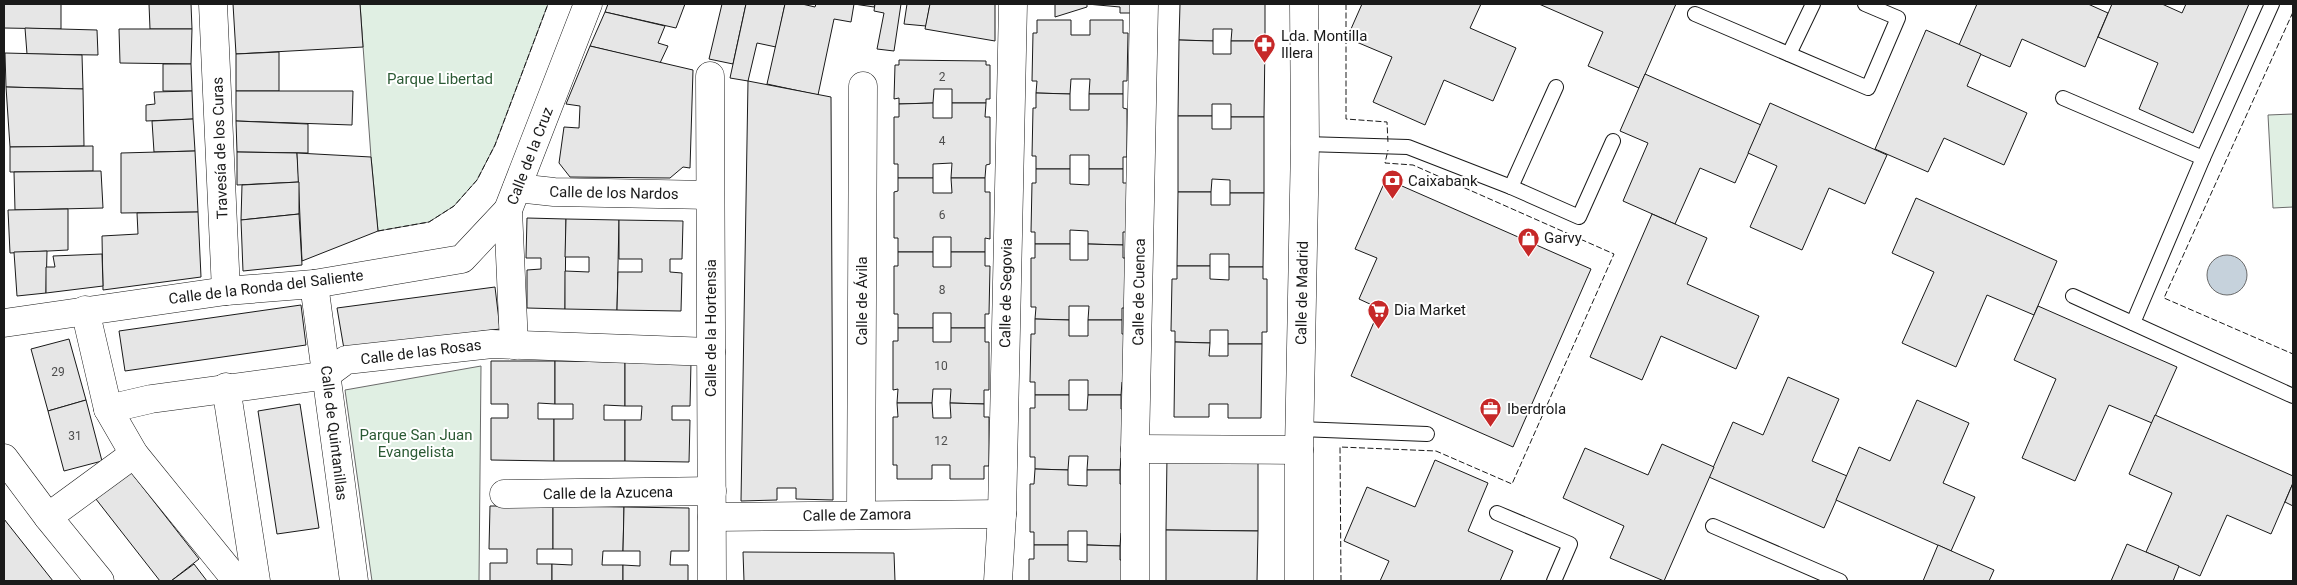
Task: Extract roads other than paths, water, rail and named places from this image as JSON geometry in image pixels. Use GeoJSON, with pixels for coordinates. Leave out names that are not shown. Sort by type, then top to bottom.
{"type":"FeatureCollection","features":[{"type":"Feature","properties":{"kind":"street","name":"Travesía de los Curas"},"geometry":{"type":"LineString","coordinates":[[214,4],[226,291]]}},
{"type":"Feature","properties":{"kind":"street","name":"Calle de la Cruz"},"geometry":{"type":"LineString","coordinates":[[514,345],[513,199],[588,4]]}},
{"type":"Feature","properties":{"kind":"street","name":"Calle de Segovia"},"geometry":{"type":"LineString","coordinates":[[998,581],[1002,514],[1012,4]]}},
{"type":"Feature","properties":{"kind":"street","name":"Calle de Cuenca"},"geometry":{"type":"LineString","coordinates":[[1135,581],[1144,4]]}},
{"type":"Feature","properties":{"kind":"street","name":"Calle de Madrid"},"geometry":{"type":"LineString","coordinates":[[1299,581],[1304,4]]}},
{"type":"Feature","properties":{"kind":"street","name":"Calle de la Hortensia"},"geometry":{"type":"LineString","coordinates":[[710,76],[712,581]]}},
{"type":"Feature","properties":{"kind":"street","name":"Calle de Ávila"},"geometry":{"type":"LineString","coordinates":[[861,515],[863,86]]}},
{"type":"Feature","properties":{"kind":"street","name":"Calle de los Nardos"},"geometry":{"type":"LineString","coordinates":[[513,199],[554,192],[710,195]]}},
{"type":"Feature","properties":{"kind":"street","name":"Calle de la Ronda del Saliente"},"geometry":{"type":"LineString","coordinates":[[4,323],[226,291],[314,284],[462,259],[513,199]]}},
{"type":"Feature","properties":{"kind":"street","name":"Calle de Quintanillas"},"geometry":{"type":"LineString","coordinates":[[314,284],[354,581]]}},
{"type":"Feature","properties":{"kind":"street"},"geometry":{"type":"LineString","coordinates":[[85,310],[108,409],[134,454],[237,581]]}},
{"type":"Feature","properties":{"kind":"street","name":"Calle de las Rosas"},"geometry":{"type":"LineString","coordinates":[[108,409],[151,399],[226,387],[327,374],[346,360],[492,344],[711,352]]}},
{"type":"Feature","properties":{"kind":"street"},"geometry":{"type":"LineString","coordinates":[[226,387],[256,581]]}},
{"type":"Feature","properties":{"kind":"street"},"geometry":{"type":"LineString","coordinates":[[1136,449],[1300,439]]}},
{"type":"Feature","properties":{"kind":"street"},"geometry":{"type":"LineString","coordinates":[[48,517],[134,454]]}},
{"type":"Feature","properties":{"kind":"street"},"geometry":{"type":"LineString","coordinates":[[4,458],[48,517],[100,581]]}},
{"type":"Feature","properties":{"kind":"street","name":"Calle de la Azucena"},"geometry":{"type":"LineString","coordinates":[[504,494],[712,504]]}},
{"type":"Feature","properties":{"kind":"street","name":"Calle de Zamora"},"geometry":{"type":"LineString","coordinates":[[712,504],[861,515],[1002,514]]}},
{"type":"Feature","properties":{"kind":"lane"},"geometry":{"type":"LineString","coordinates":[[1789,54],[1813,4]]}},
{"type":"Feature","properties":{"kind":"lane"},"geometry":{"type":"LineString","coordinates":[[1694,14],[1868,88],[1898,18],[1865,4]]}},
{"type":"Feature","properties":{"kind":"lane"},"geometry":{"type":"LineString","coordinates":[[2133,323],[2203,158],[2272,4]]}},
{"type":"Feature","properties":{"kind":"lane"},"geometry":{"type":"LineString","coordinates":[[1511,187],[1556,87]]}},
{"type":"Feature","properties":{"kind":"lane"},"geometry":{"type":"LineString","coordinates":[[2063,98],[2203,158]]}},
{"type":"Feature","properties":{"kind":"lane"},"geometry":{"type":"LineString","coordinates":[[1304,144],[1408,147],[1511,187],[1579,217],[1613,141]]}},
{"type":"Feature","properties":{"kind":"lane"},"geometry":{"type":"LineString","coordinates":[[2073,296],[2293,396]]}},
{"type":"Feature","properties":{"kind":"lane"},"geometry":{"type":"LineString","coordinates":[[1300,439],[1427,434]]}},
{"type":"Feature","properties":{"kind":"lane"},"geometry":{"type":"LineString","coordinates":[[1497,513],[1570,544],[1554,581]]}},
{"type":"Feature","properties":{"kind":"lane"},"geometry":{"type":"LineString","coordinates":[[1713,526],[1810,575],[1840,581]]}},
{"type":"Feature","properties":{"kind":"place","name":"Lda. Montilla Illera"},"geometry":{"type":"Point","coordinates":[1265,64]}},
{"type":"Feature","properties":{"kind":"place","name":"Caixabank"},"geometry":{"type":"Point","coordinates":[1392,200]}},
{"type":"Feature","properties":{"kind":"place","name":"Garvy"},"geometry":{"type":"Point","coordinates":[1528,257]}},
{"type":"Feature","properties":{"kind":"place","name":"Dia Market"},"geometry":{"type":"Point","coordinates":[1378,329]}},
{"type":"Feature","properties":{"kind":"place","name":"Iberdrola"},"geometry":{"type":"Point","coordinates":[1491,428]}},
{"type":"Feature","properties":{"kind":"park label","name":"Parque Libertad"},"geometry":{"type":"Point","coordinates":[440,79]}},
{"type":"Feature","properties":{"kind":"park label","name":"Parque San Juan Evangelista"},"geometry":{"type":"Point","coordinates":[416,444]}}]}
